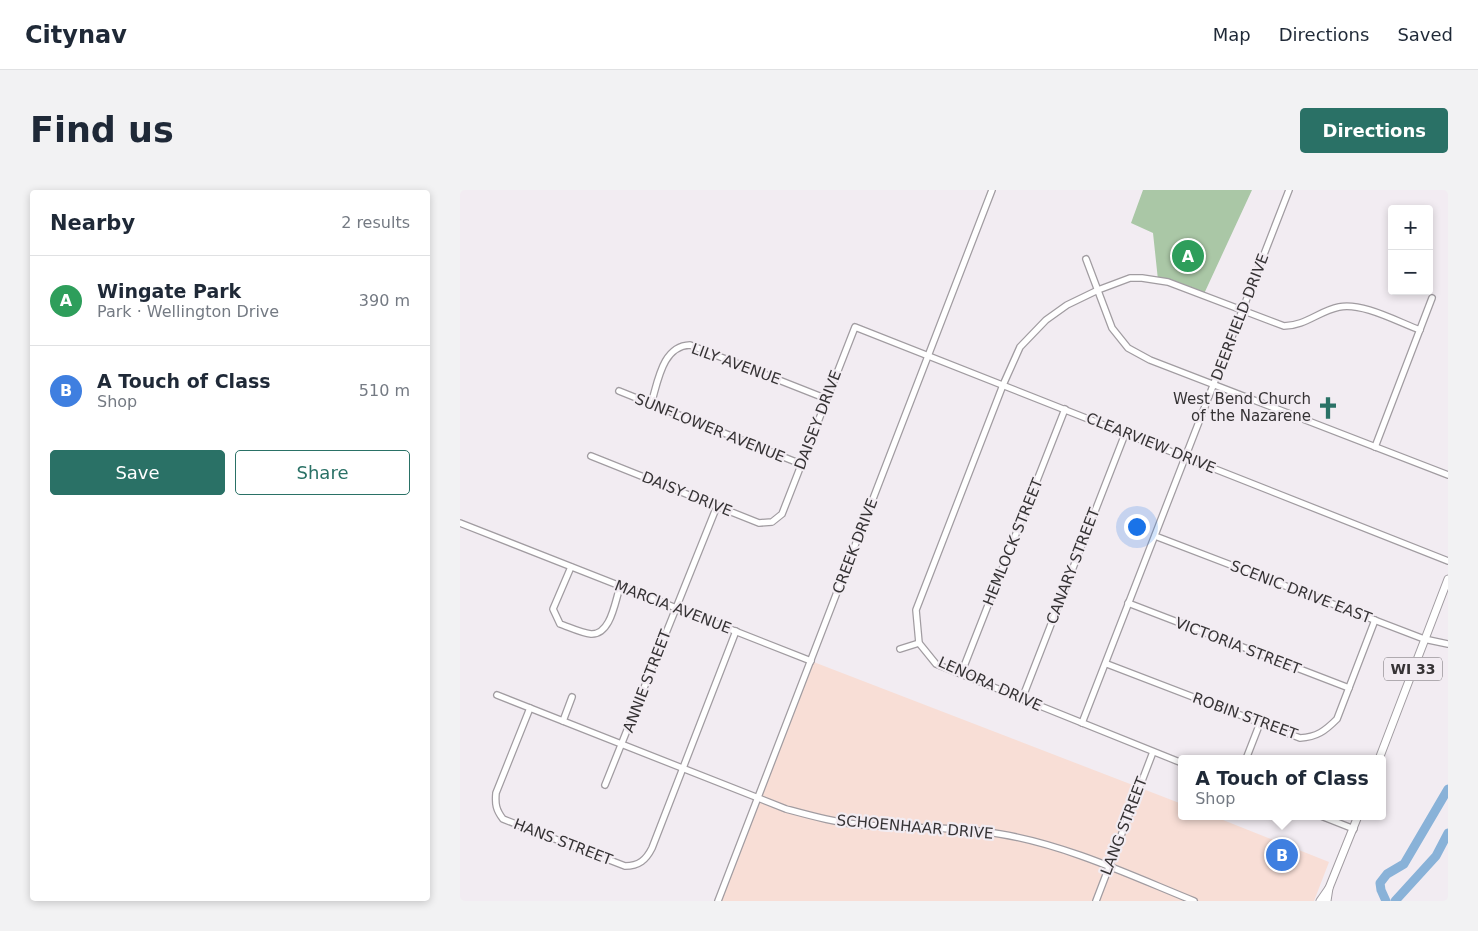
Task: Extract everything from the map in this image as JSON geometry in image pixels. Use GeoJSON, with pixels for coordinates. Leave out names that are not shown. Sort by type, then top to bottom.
{"type":"FeatureCollection","features":[{"type":"Feature","properties":{"kind":"main road","name":"WI 33"},"geometry":{"type":"LineString","coordinates":[[1380,755],[1448,579]]}},
{"type":"Feature","properties":{"kind":"main road"},"geometry":{"type":"LineString","coordinates":[[1320,901],[1329,888],[1357,820]]}},
{"type":"Feature","properties":{"kind":"main road"},"geometry":{"type":"LineString","coordinates":[[1327,901],[1329,888]]}},
{"type":"Feature","properties":{"kind":"street","name":"CREEK DRIVE"},"geometry":{"type":"LineString","coordinates":[[718,901],[992,190]]}},
{"type":"Feature","properties":{"kind":"street","name":"DEERFIELD DRIVE"},"geometry":{"type":"LineString","coordinates":[[1082,723],[1107,664],[1128,603],[1156,536],[1289,190]]}},
{"type":"Feature","properties":{"kind":"street"},"geometry":{"type":"LineString","coordinates":[[1086,259],[1112,328],[1128,348],[1150,360],[1215,383],[1448,475]]}},
{"type":"Feature","properties":{"kind":"street"},"geometry":{"type":"LineString","coordinates":[[900,649],[919,642],[916,610],[1003,385],[1020,347],[1046,320],[1066,305],[1130,278],[1158,280],[1284,326],[1293,326],[1338,307],[1359,307],[1420,330]]}},
{"type":"Feature","properties":{"kind":"street"},"geometry":{"type":"LineString","coordinates":[[1375,447],[1432,298]]}},
{"type":"Feature","properties":{"kind":"street","name":"CLEARVIEW DRIVE"},"geometry":{"type":"LineString","coordinates":[[855,327],[1448,561]]}},
{"type":"Feature","properties":{"kind":"street","name":"DAISEY DRIVE"},"geometry":{"type":"LineString","coordinates":[[782,514],[855,327]]}},
{"type":"Feature","properties":{"kind":"street","name":"LILY AVENUE"},"geometry":{"type":"LineString","coordinates":[[651,404],[668,355],[681,346],[690,345],[826,398]]}},
{"type":"Feature","properties":{"kind":"street","name":"SUNFLOWER AVENUE"},"geometry":{"type":"LineString","coordinates":[[619,391],[801,464]]}},
{"type":"Feature","properties":{"kind":"street","name":"HEMLOCK STREET"},"geometry":{"type":"LineString","coordinates":[[961,674],[1065,409]]}},
{"type":"Feature","properties":{"kind":"street","name":"CANARY STREET"},"geometry":{"type":"LineString","coordinates":[[1022,698],[1125,434]]}},
{"type":"Feature","properties":{"kind":"street","name":"DAISY DRIVE"},"geometry":{"type":"LineString","coordinates":[[591,456],[759,523],[772,522],[782,514]]}},
{"type":"Feature","properties":{"kind":"street","name":"ANNIE STREET"},"geometry":{"type":"LineString","coordinates":[[605,785],[716,506]]}},
{"type":"Feature","properties":{"kind":"street","name":"MARCIA AVENUE"},"geometry":{"type":"LineString","coordinates":[[460,523],[811,660]]}},
{"type":"Feature","properties":{"kind":"street","name":"SCENIC DRIVE EAST"},"geometry":{"type":"LineString","coordinates":[[1156,536],[1424,639],[1448,644]]}},
{"type":"Feature","properties":{"kind":"street"},"geometry":{"type":"LineString","coordinates":[[571,567],[553,609],[560,624],[590,634],[600,633],[607,626],[620,586]]}},
{"type":"Feature","properties":{"kind":"street","name":"VICTORIA STREET"},"geometry":{"type":"LineString","coordinates":[[1128,603],[1349,688]]}},
{"type":"Feature","properties":{"kind":"street","name":"ROBIN STREET"},"geometry":{"type":"LineString","coordinates":[[1107,664],[1300,738],[1314,738],[1325,731],[1337,719],[1375,620]]}},
{"type":"Feature","properties":{"kind":"street","name":"HANS STREET"},"geometry":{"type":"LineString","coordinates":[[530,708],[496,793],[496,806],[503,819],[625,866],[637,865],[649,852],[684,769],[736,631]]}},
{"type":"Feature","properties":{"kind":"street","name":"LENORA DRIVE"},"geometry":{"type":"LineString","coordinates":[[919,642],[936,664],[1178,761]]}},
{"type":"Feature","properties":{"kind":"street","name":"SCHOENHAAR DRIVE"},"geometry":{"type":"LineString","coordinates":[[497,695],[786,809],[840,822],[864,825],[961,829],[1003,834],[1042,844],[1194,901]]}},
{"type":"Feature","properties":{"kind":"street"},"geometry":{"type":"LineString","coordinates":[[563,722],[572,697]]}},
{"type":"Feature","properties":{"kind":"street"},"geometry":{"type":"LineString","coordinates":[[1248,755],[1260,723]]}},
{"type":"Feature","properties":{"kind":"street","name":"LANG STREET"},"geometry":{"type":"LineString","coordinates":[[1096,901],[1153,752]]}},
{"type":"Feature","properties":{"kind":"street"},"geometry":{"type":"LineString","coordinates":[[1331,820],[1354,829]]}},
{"type":"Feature","properties":{"kind":"shaded area"},"geometry":{"type":"Polygon","coordinates":[[[811,661],[1178,802],[1178,820],[1223,820],[1329,862],[1314,901],[718,901],[811,661]]]}},
{"type":"Feature","properties":{"kind":"green space"},"geometry":{"type":"Polygon","coordinates":[[[1143,190],[1252,190],[1203,296],[1158,280],[1153,233],[1131,223],[1143,190]]]}},
{"type":"Feature","properties":{"kind":"waterway"},"geometry":{"type":"LineString","coordinates":[[1386,901],[1380,883],[1387,874],[1404,864],[1448,789]]}},
{"type":"Feature","properties":{"kind":"waterway"},"geometry":{"type":"LineString","coordinates":[[1395,901],[1436,856],[1448,833]]}},
{"type":"Feature","properties":{"kind":"place","name":"Wingate Park"},"geometry":{"type":"Point","coordinates":[1188,256]}},
{"type":"Feature","properties":{"kind":"place","name":"West Bend Church of the Nazarene"},"geometry":{"type":"Point","coordinates":[1328,408]}},
{"type":"Feature","properties":{"kind":"place","name":"A Touch of Class"},"geometry":{"type":"Point","coordinates":[1282,855]}}]}
